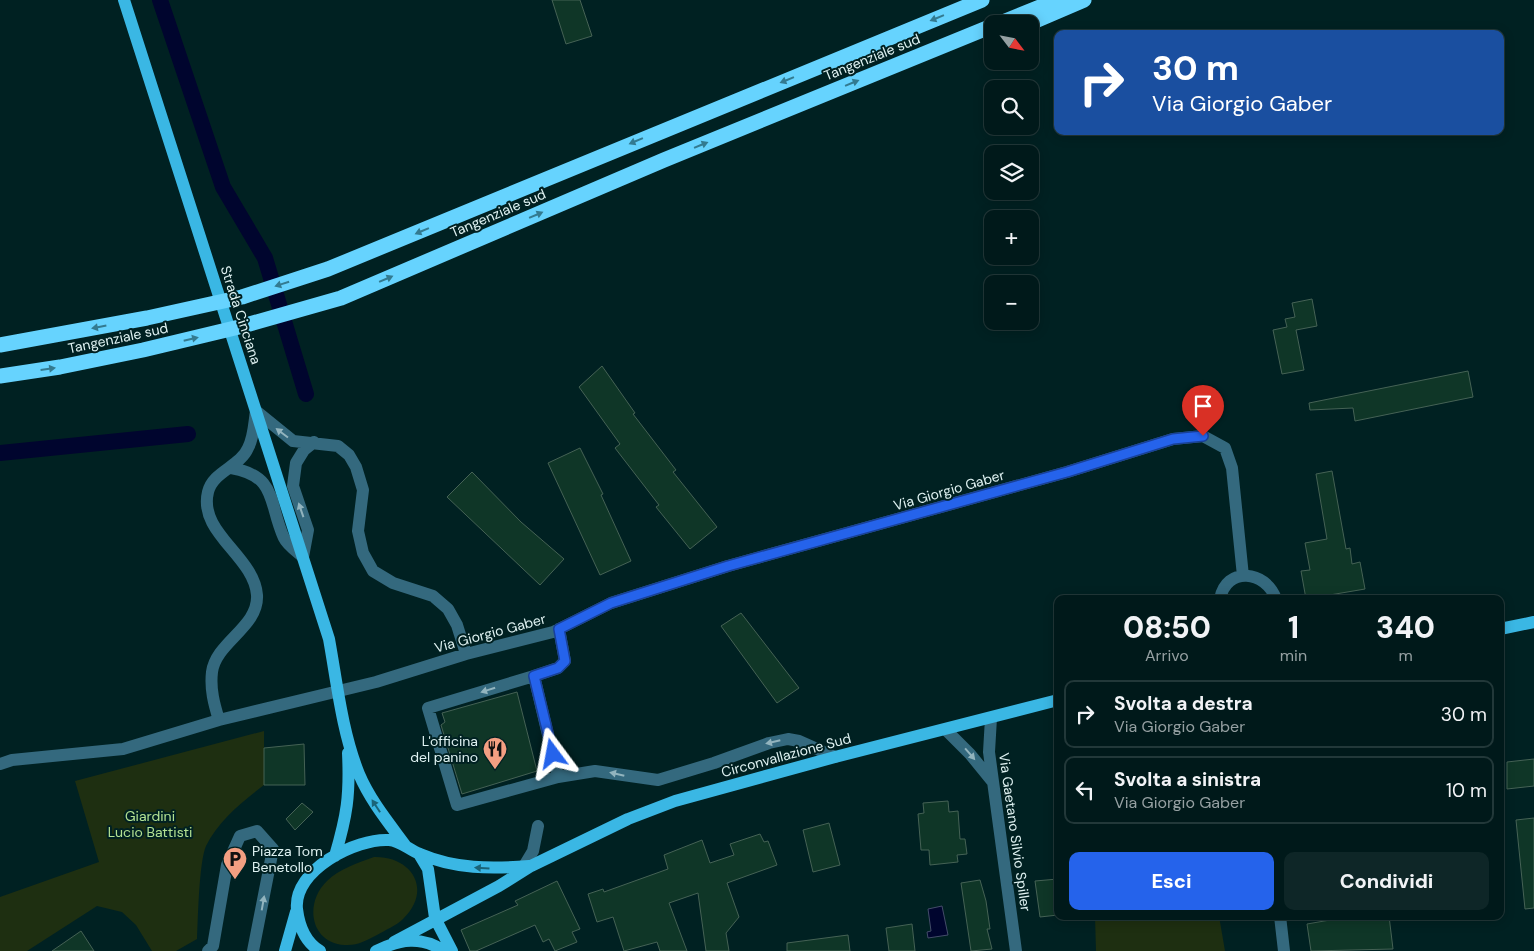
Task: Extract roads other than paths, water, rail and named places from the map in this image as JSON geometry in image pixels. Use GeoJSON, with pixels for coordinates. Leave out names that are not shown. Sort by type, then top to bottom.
{"type":"FeatureCollection","features":[{"type":"Feature","properties":{"kind":"highway","name":"Tangenziale sud"},"geometry":{"type":"LineString","coordinates":[[0,344],[147,318],[242,297],[328,269],[982,0]]}},
{"type":"Feature","properties":{"kind":"highway","name":"Tangenziale sud"},"geometry":{"type":"LineString","coordinates":[[1020,15],[1057,0]]}},
{"type":"Feature","properties":{"kind":"highway"},"geometry":{"type":"LineString","coordinates":[[1039,19],[1084,0]]}},
{"type":"Feature","properties":{"kind":"highway","name":"Tangenziale sud"},"geometry":{"type":"LineString","coordinates":[[0,376],[60,367],[143,350],[239,327],[341,298],[664,160],[984,30]]}},
{"type":"Feature","properties":{"kind":"main road","name":"Strada Cinciana"},"geometry":{"type":"LineString","coordinates":[[124,0],[329,639],[346,732]]}},
{"type":"Feature","properties":{"kind":"main road"},"geometry":{"type":"LineString","coordinates":[[1504,628],[1534,622]]}},
{"type":"Feature","properties":{"kind":"main road","name":"Circonvallazione Sud"},"geometry":{"type":"LineString","coordinates":[[394,942],[435,918],[499,886],[528,866],[628,819],[675,800],[1054,701]]}},
{"type":"Feature","properties":{"kind":"main road"},"geometry":{"type":"LineString","coordinates":[[335,856],[347,817],[349,797],[346,732]]}},
{"type":"Feature","properties":{"kind":"main road","name":"Circonvallazione Sud"},"geometry":{"type":"LineString","coordinates":[[346,732],[359,773],[374,804],[405,845]]}},
{"type":"Feature","properties":{"kind":"main road","name":"Circonvallazione Sud"},"geometry":{"type":"LineString","coordinates":[[320,951],[314,947],[302,932],[297,909],[297,898],[302,886],[313,872],[335,856],[357,845],[377,840],[392,840],[405,845],[419,854],[450,863],[484,869],[528,866]]}},
{"type":"Feature","properties":{"kind":"main road"},"geometry":{"type":"LineString","coordinates":[[419,854],[428,869],[435,918],[452,951]]}},
{"type":"Feature","properties":{"kind":"main road","name":"Circonvallazione Sud"},"geometry":{"type":"LineString","coordinates":[[285,951],[297,909]]}},
{"type":"Feature","properties":{"kind":"main road"},"geometry":{"type":"LineString","coordinates":[[376,951],[394,942],[419,940],[444,951]]}},
{"type":"Feature","properties":{"kind":"street"},"geometry":{"type":"LineString","coordinates":[[219,720],[212,693],[212,670],[221,654],[252,616],[257,596],[252,579],[212,521],[206,506],[208,490],[219,474],[231,468],[248,449],[256,411],[292,441],[338,446],[349,455],[356,467],[363,490],[358,531],[363,553],[373,571],[393,583],[433,596],[448,608],[457,625],[466,654]]}},
{"type":"Feature","properties":{"kind":"street","name":"Via Giorgio Gaber"},"geometry":{"type":"LineString","coordinates":[[0,764],[12,760],[123,749],[219,720],[376,682],[466,654],[559,629],[611,603],[728,566],[1067,472],[1173,439],[1203,436],[1225,448],[1232,468],[1243,576]]}},
{"type":"Feature","properties":{"kind":"street"},"geometry":{"type":"LineString","coordinates":[[303,557],[308,530],[293,486],[296,462],[314,442]]}},
{"type":"Feature","properties":{"kind":"street"},"geometry":{"type":"LineString","coordinates":[[231,468],[249,471],[267,486],[284,540],[303,557]]}},
{"type":"Feature","properties":{"kind":"street"},"geometry":{"type":"LineString","coordinates":[[1222,595],[1226,585],[1233,579],[1243,576],[1260,578],[1268,584],[1274,595]]}},
{"type":"Feature","properties":{"kind":"street","name":"Via Giorgio Gaber"},"geometry":{"type":"LineString","coordinates":[[558,777],[457,805],[428,708],[558,668],[565,661],[559,629]]}},
{"type":"Feature","properties":{"kind":"street"},"geometry":{"type":"LineString","coordinates":[[534,676],[558,777],[606,771],[636,778],[658,780],[714,763],[768,743],[788,739],[799,741],[835,757]]}},
{"type":"Feature","properties":{"kind":"street","name":"Via Gaetano Silvio Spiller"},"geometry":{"type":"LineString","coordinates":[[991,718],[989,752],[992,781],[1016,951]]}},
{"type":"Feature","properties":{"kind":"street"},"geometry":{"type":"LineString","coordinates":[[946,730],[970,754],[992,781]]}},
{"type":"Feature","properties":{"kind":"street"},"geometry":{"type":"LineString","coordinates":[[528,866],[538,826]]}},
{"type":"Feature","properties":{"kind":"street"},"geometry":{"type":"LineString","coordinates":[[208,951],[213,946],[227,865],[240,836],[257,831],[273,849],[253,951]]}},
{"type":"Feature","properties":{"kind":"street"},"geometry":{"type":"LineString","coordinates":[[1280,920],[1284,951]]}},
{"type":"Feature","properties":{"kind":"water"},"geometry":{"type":"Polygon","coordinates":[[[942,906],[948,935],[928,938],[927,932],[931,931],[928,909],[942,906]]]}},
{"type":"Feature","properties":{"kind":"waterway"},"geometry":{"type":"LineString","coordinates":[[160,0],[223,187],[265,258],[306,394]]}},
{"type":"Feature","properties":{"kind":"waterway"},"geometry":{"type":"LineString","coordinates":[[0,453],[188,434]]}},
{"type":"Feature","properties":{"kind":"place","name":"L'officina del panino"},"geometry":{"type":"Point","coordinates":[495,770]}},
{"type":"Feature","properties":{"kind":"place","name":"Piazza Tom Benetollo"},"geometry":{"type":"Point","coordinates":[235,880]}},
{"type":"Feature","properties":{"kind":"park label","name":"Giardini Lucio Battisti"},"geometry":{"type":"Point","coordinates":[150,824]}}]}
